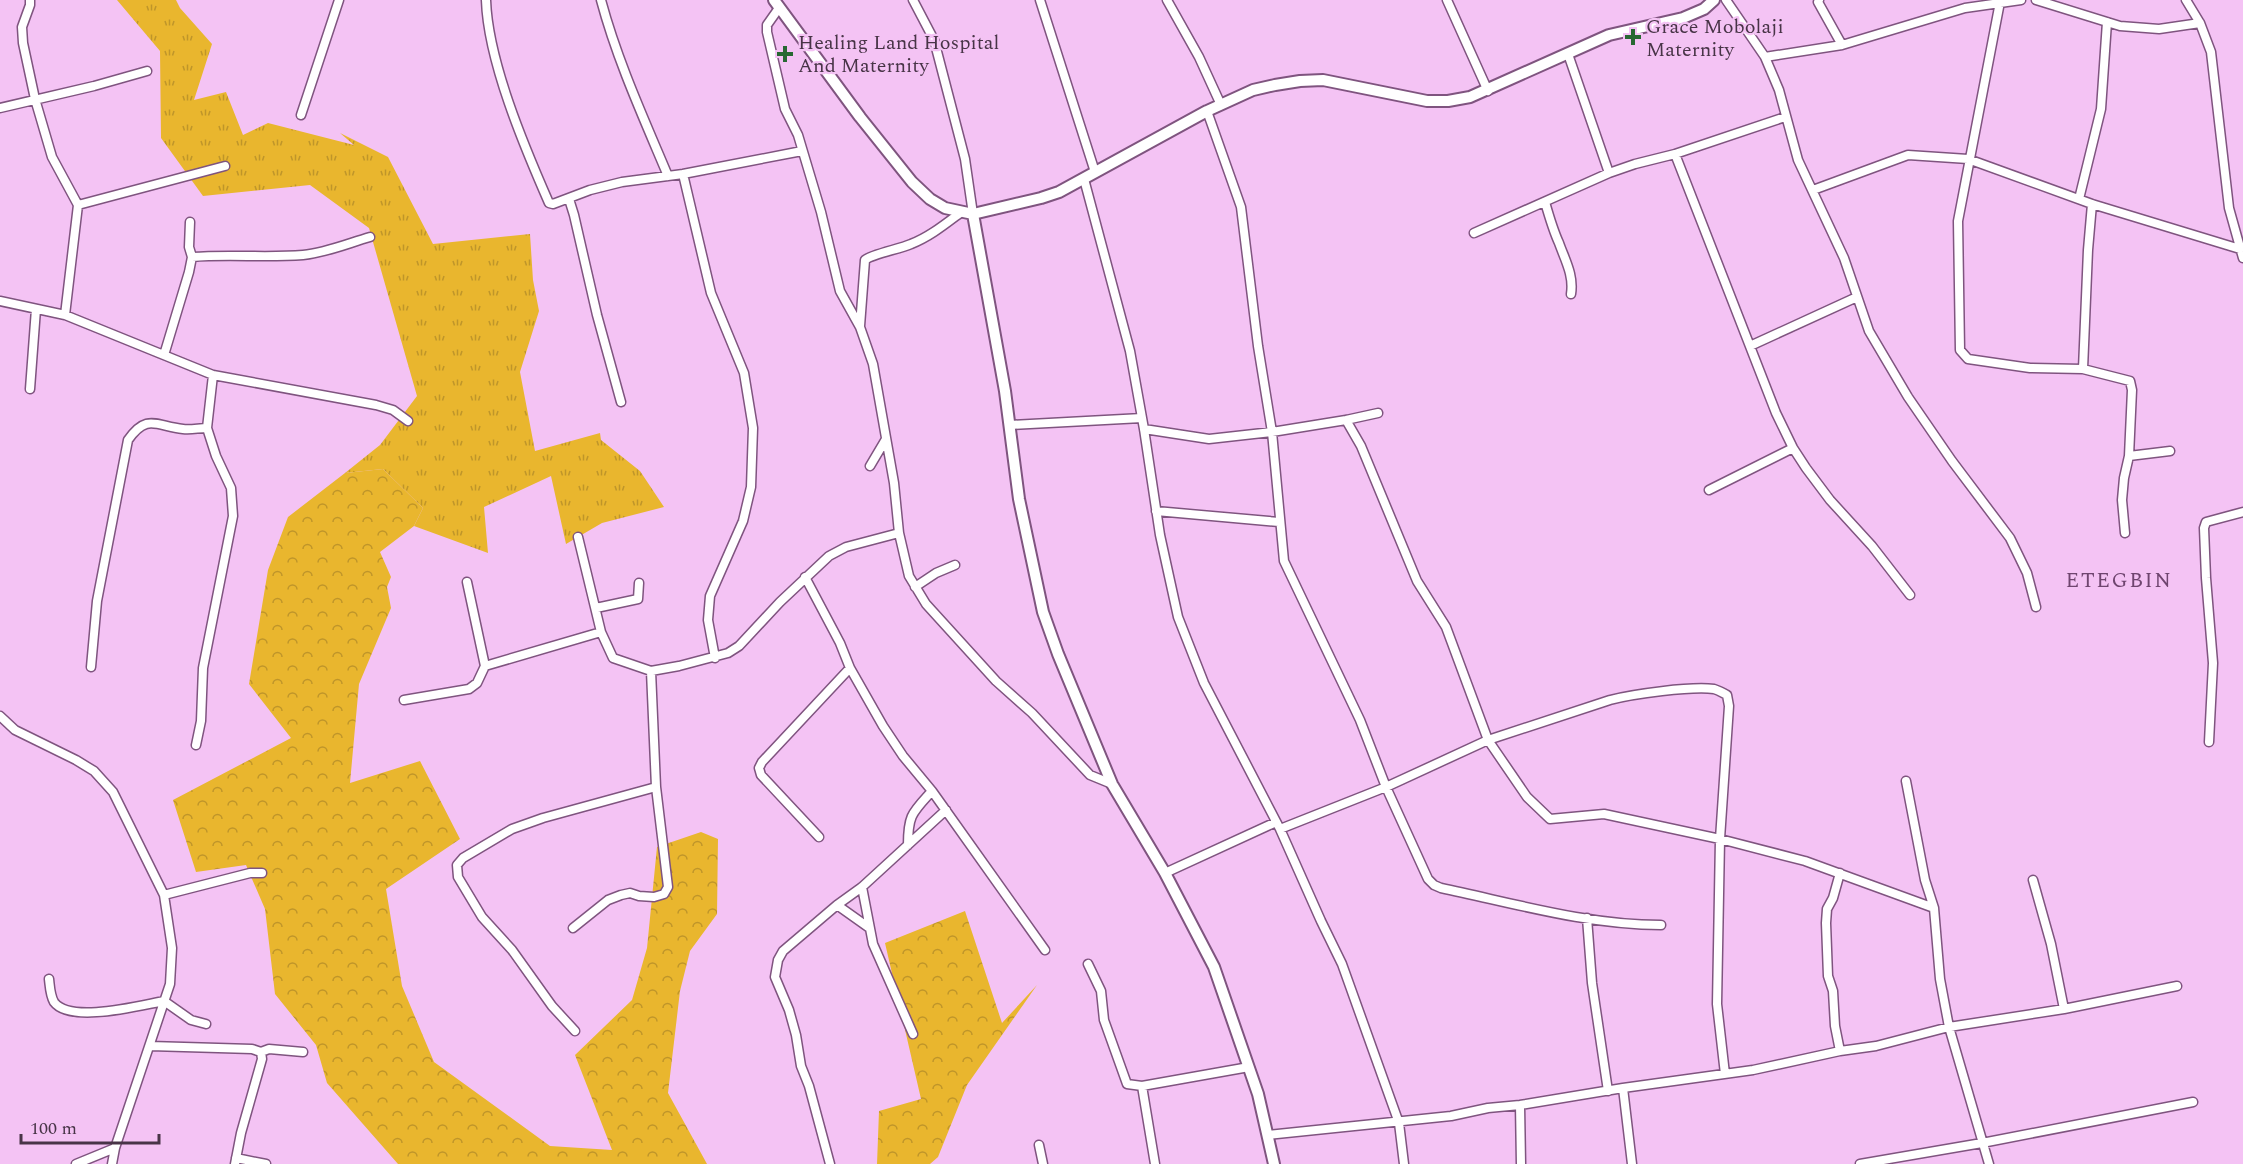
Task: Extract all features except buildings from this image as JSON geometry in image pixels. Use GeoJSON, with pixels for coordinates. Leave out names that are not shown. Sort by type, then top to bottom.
{"type":"FeatureCollection","features":[{"type":"Feature","properties":{"kind":"street"},"geometry":{"type":"LineString","coordinates":[[30,0],[22,27],[23,44],[35,99],[52,157],[78,205],[65,315]]}},
{"type":"Feature","properties":{"kind":"street"},"geometry":{"type":"LineString","coordinates":[[301,115],[339,0]]}},
{"type":"Feature","properties":{"kind":"street"},"geometry":{"type":"LineString","coordinates":[[486,0],[494,54],[549,203],[553,204],[590,190],[622,182],[683,174],[802,151]]}},
{"type":"Feature","properties":{"kind":"street"},"geometry":{"type":"LineString","coordinates":[[601,0],[639,107],[668,176]]}},
{"type":"Feature","properties":{"kind":"street"},"geometry":{"type":"LineString","coordinates":[[913,0],[934,40],[962,148],[1010,425],[1018,499],[1043,612],[1112,784],[1165,873],[1214,968],[1249,1067],[1274,1164]]}},
{"type":"Feature","properties":{"kind":"street"},"geometry":{"type":"LineString","coordinates":[[1040,0],[1095,172]]}},
{"type":"Feature","properties":{"kind":"street"},"geometry":{"type":"LineString","coordinates":[[1167,0],[1199,57],[1221,105]]}},
{"type":"Feature","properties":{"kind":"street"},"geometry":{"type":"LineString","coordinates":[[1447,0],[1488,91]]}},
{"type":"Feature","properties":{"kind":"street"},"geometry":{"type":"LineString","coordinates":[[776,4],[860,117],[912,182],[930,199],[945,208],[973,214],[1041,198],[1084,179],[1208,111],[1253,90],[1300,81],[1323,80],[1427,101],[1448,101],[1470,97],[1488,91],[1608,35],[1683,18],[1704,9],[1714,0]]}},
{"type":"Feature","properties":{"kind":"street"},"geometry":{"type":"LineString","coordinates":[[1726,0],[1765,57],[1779,90],[1798,160],[1844,258],[1869,331],[1908,397],[1952,461],[2010,538],[2026,573],[2036,607]]}},
{"type":"Feature","properties":{"kind":"street"},"geometry":{"type":"LineString","coordinates":[[1819,0],[1818,2],[1842,45]]}},
{"type":"Feature","properties":{"kind":"street"},"geometry":{"type":"LineString","coordinates":[[1765,57],[1842,45],[1965,8],[2021,0]]}},
{"type":"Feature","properties":{"kind":"street"},"geometry":{"type":"LineString","coordinates":[[2036,0],[2120,26],[2159,29],[2200,23]]}},
{"type":"Feature","properties":{"kind":"street"},"geometry":{"type":"LineString","coordinates":[[2186,0],[2200,23],[2211,52],[2229,208],[2242,254]]}},
{"type":"Feature","properties":{"kind":"street"},"geometry":{"type":"LineString","coordinates":[[2000,2],[1983,95],[1968,159],[1957,237],[1960,350],[1968,359],[2030,368],[2083,369],[2130,381],[2132,390],[2129,456],[2122,501],[2125,533]]}},
{"type":"Feature","properties":{"kind":"street"},"geometry":{"type":"LineString","coordinates":[[776,4],[767,32],[785,109],[798,135],[821,212],[840,291],[860,327],[873,364],[894,483],[903,558],[909,576],[926,604],[996,681],[1032,713],[1090,775],[1112,784]]}},
{"type":"Feature","properties":{"kind":"street"},"geometry":{"type":"LineString","coordinates":[[2079,199],[2101,109],[2107,21]]}},
{"type":"Feature","properties":{"kind":"street"},"geometry":{"type":"LineString","coordinates":[[1569,54],[1609,173]]}},
{"type":"Feature","properties":{"kind":"street"},"geometry":{"type":"LineString","coordinates":[[0,108],[147,71]]}},
{"type":"Feature","properties":{"kind":"street"},"geometry":{"type":"LineString","coordinates":[[1208,111],[1241,207],[1258,346],[1272,432],[1284,561],[1360,720],[1386,787],[1428,879],[1434,885],[1587,918],[1637,925],[1661,924]]}},
{"type":"Feature","properties":{"kind":"street"},"geometry":{"type":"LineString","coordinates":[[1474,233],[1609,173],[1675,154],[1785,117]]}},
{"type":"Feature","properties":{"kind":"street"},"geometry":{"type":"LineString","coordinates":[[1675,154],[1776,413],[1793,448],[1830,500],[1872,546],[1910,595]]}},
{"type":"Feature","properties":{"kind":"street"},"geometry":{"type":"LineString","coordinates":[[1813,190],[1908,155],[1968,159],[2092,204],[2242,254]]}},
{"type":"Feature","properties":{"kind":"street"},"geometry":{"type":"LineString","coordinates":[[78,205],[225,166]]}},
{"type":"Feature","properties":{"kind":"street"},"geometry":{"type":"LineString","coordinates":[[683,174],[711,293],[744,373],[753,428],[751,487],[743,521],[711,596],[708,609],[715,658]]}},
{"type":"Feature","properties":{"kind":"street"},"geometry":{"type":"LineString","coordinates":[[1084,179],[1130,351],[1156,511],[1178,617],[1204,683],[1254,776],[1342,964],[1399,1123],[1404,1164]]}},
{"type":"Feature","properties":{"kind":"street"},"geometry":{"type":"LineString","coordinates":[[569,199],[621,402]]}},
{"type":"Feature","properties":{"kind":"street"},"geometry":{"type":"LineString","coordinates":[[1545,202],[1568,264],[1572,284],[1571,294]]}},
{"type":"Feature","properties":{"kind":"street"},"geometry":{"type":"LineString","coordinates":[[2083,369],[2092,204]]}},
{"type":"Feature","properties":{"kind":"street"},"geometry":{"type":"LineString","coordinates":[[860,327],[865,260],[912,244],[935,232],[960,213]]}},
{"type":"Feature","properties":{"kind":"street"},"geometry":{"type":"LineString","coordinates":[[164,355],[192,257],[189,247],[190,222]]}},
{"type":"Feature","properties":{"kind":"street"},"geometry":{"type":"LineString","coordinates":[[192,257],[306,255],[370,237]]}},
{"type":"Feature","properties":{"kind":"street"},"geometry":{"type":"LineString","coordinates":[[1750,346],[1857,297]]}},
{"type":"Feature","properties":{"kind":"street"},"geometry":{"type":"LineString","coordinates":[[0,301],[65,315],[213,375],[376,405],[393,410],[408,422]]}},
{"type":"Feature","properties":{"kind":"street"},"geometry":{"type":"LineString","coordinates":[[30,389],[36,309]]}},
{"type":"Feature","properties":{"kind":"street"},"geometry":{"type":"LineString","coordinates":[[196,745],[201,721],[203,668],[233,516],[231,488],[216,456],[207,428],[213,375]]}},
{"type":"Feature","properties":{"kind":"street"},"geometry":{"type":"LineString","coordinates":[[1144,429],[1209,439],[1272,432],[1378,413]]}},
{"type":"Feature","properties":{"kind":"street"},"geometry":{"type":"LineString","coordinates":[[1010,425],[1142,418]]}},
{"type":"Feature","properties":{"kind":"street"},"geometry":{"type":"LineString","coordinates":[[1346,420],[1361,446],[1418,581],[1446,627],[1488,740],[1527,797],[1550,819],[1604,814],[1720,839],[1805,861],[1934,908]]}},
{"type":"Feature","properties":{"kind":"street"},"geometry":{"type":"LineString","coordinates":[[91,667],[97,601],[128,440],[138,426],[149,423],[185,430],[207,428]]}},
{"type":"Feature","properties":{"kind":"street"},"geometry":{"type":"LineString","coordinates":[[870,466],[886,439]]}},
{"type":"Feature","properties":{"kind":"street"},"geometry":{"type":"LineString","coordinates":[[1709,490],[1793,448]]}},
{"type":"Feature","properties":{"kind":"street"},"geometry":{"type":"LineString","coordinates":[[2129,456],[2170,451]]}},
{"type":"Feature","properties":{"kind":"street"},"geometry":{"type":"LineString","coordinates":[[1156,511],[1279,522]]}},
{"type":"Feature","properties":{"kind":"street"},"geometry":{"type":"LineString","coordinates":[[2208,742],[2213,663],[2204,528],[2206,522],[2212,519],[2243,512]]}},
{"type":"Feature","properties":{"kind":"street"},"geometry":{"type":"LineString","coordinates":[[578,537],[601,632],[613,658],[651,671],[715,658],[738,646],[805,577],[829,556],[846,547],[899,533]]}},
{"type":"Feature","properties":{"kind":"street"},"geometry":{"type":"LineString","coordinates":[[915,587],[936,573],[955,565]]}},
{"type":"Feature","properties":{"kind":"street"},"geometry":{"type":"LineString","coordinates":[[805,577],[850,668],[893,741],[946,810],[1045,950]]}},
{"type":"Feature","properties":{"kind":"street"},"geometry":{"type":"LineString","coordinates":[[404,700],[469,689],[477,683],[485,666],[467,582]]}},
{"type":"Feature","properties":{"kind":"street"},"geometry":{"type":"LineString","coordinates":[[596,608],[638,599],[639,583]]}},
{"type":"Feature","properties":{"kind":"street"},"geometry":{"type":"LineString","coordinates":[[485,666],[601,632]]}},
{"type":"Feature","properties":{"kind":"street"},"geometry":{"type":"LineString","coordinates":[[819,837],[761,775],[759,768],[762,762],[850,668]]}},
{"type":"Feature","properties":{"kind":"street"},"geometry":{"type":"LineString","coordinates":[[573,928],[608,900],[630,893],[654,897],[664,894],[668,886],[656,787],[651,671]]}},
{"type":"Feature","properties":{"kind":"street"},"geometry":{"type":"LineString","coordinates":[[1165,873],[1278,826],[1386,787],[1488,740],[1622,697],[1716,689],[1727,695],[1729,706],[1720,839],[1717,1005],[1725,1074]]}},
{"type":"Feature","properties":{"kind":"street"},"geometry":{"type":"LineString","coordinates":[[0,716],[15,730],[94,771],[113,792],[164,894],[172,948],[170,984],[115,1148],[112,1164]]}},
{"type":"Feature","properties":{"kind":"street"},"geometry":{"type":"LineString","coordinates":[[1906,781],[1925,880],[1934,908],[1940,980],[1949,1028],[1989,1164]]}},
{"type":"Feature","properties":{"kind":"street"},"geometry":{"type":"LineString","coordinates":[[576,1031],[552,1006],[512,950],[482,917],[458,877],[457,865],[463,858],[512,829],[543,818],[656,787]]}},
{"type":"Feature","properties":{"kind":"street"},"geometry":{"type":"LineString","coordinates":[[908,845],[908,822],[913,811],[932,791]]}},
{"type":"Feature","properties":{"kind":"street"},"geometry":{"type":"LineString","coordinates":[[830,1164],[809,1086],[797,1052],[796,1035],[789,1010],[778,987],[775,968],[783,951],[862,887],[946,810]]}},
{"type":"Feature","properties":{"kind":"street"},"geometry":{"type":"LineString","coordinates":[[164,894],[250,873],[262,873]]}},
{"type":"Feature","properties":{"kind":"street"},"geometry":{"type":"LineString","coordinates":[[1840,873],[1833,898],[1827,909],[1826,922],[1828,976],[1833,991],[1835,1026],[1840,1051]]}},
{"type":"Feature","properties":{"kind":"street"},"geometry":{"type":"LineString","coordinates":[[2033,880],[2051,944],[2064,1009]]}},
{"type":"Feature","properties":{"kind":"street"},"geometry":{"type":"LineString","coordinates":[[862,887],[873,944],[913,1034]]}},
{"type":"Feature","properties":{"kind":"street"},"geometry":{"type":"LineString","coordinates":[[837,905],[868,927]]}},
{"type":"Feature","properties":{"kind":"street"},"geometry":{"type":"LineString","coordinates":[[1587,918],[1592,983],[1608,1091]]}},
{"type":"Feature","properties":{"kind":"street"},"geometry":{"type":"LineString","coordinates":[[1088,964],[1101,992],[1104,1020],[1127,1084],[1142,1086],[1249,1067]]}},
{"type":"Feature","properties":{"kind":"street"},"geometry":{"type":"LineString","coordinates":[[49,979],[50,994],[55,1004],[62,1008],[88,1013],[164,1001],[191,1020],[206,1024]]}},
{"type":"Feature","properties":{"kind":"street"},"geometry":{"type":"LineString","coordinates":[[1268,1135],[1399,1123],[1725,1074],[1876,1046],[1949,1028],[2064,1009],[2177,986]]}},
{"type":"Feature","properties":{"kind":"street"},"geometry":{"type":"LineString","coordinates":[[150,1046],[303,1052]]}},
{"type":"Feature","properties":{"kind":"street"},"geometry":{"type":"LineString","coordinates":[[261,1052],[262,1059],[235,1161],[266,1164]]}},
{"type":"Feature","properties":{"kind":"street"},"geometry":{"type":"LineString","coordinates":[[1142,1086],[1155,1164]]}},
{"type":"Feature","properties":{"kind":"street"},"geometry":{"type":"LineString","coordinates":[[1623,1088],[1632,1164]]}},
{"type":"Feature","properties":{"kind":"street"},"geometry":{"type":"LineString","coordinates":[[1861,1164],[2193,1102]]}},
{"type":"Feature","properties":{"kind":"street"},"geometry":{"type":"LineString","coordinates":[[1520,1105],[1521,1164]]}},
{"type":"Feature","properties":{"kind":"street"},"geometry":{"type":"LineString","coordinates":[[1040,1145],[1043,1164]]}},
{"type":"Feature","properties":{"kind":"street"},"geometry":{"type":"LineString","coordinates":[[76,1164],[115,1148]]}},
{"type":"Feature","properties":{"kind":"green space"},"geometry":{"type":"Polygon","coordinates":[[[117,0],[176,0],[180,8],[212,44],[194,100],[226,92],[243,135],[268,123],[354,145],[340,133],[388,157],[433,244],[530,234],[533,280],[539,311],[520,372],[535,451],[600,433],[601,440],[640,471],[664,507],[602,523],[566,544],[551,476],[484,507],[488,553],[414,526],[423,508],[383,469],[345,473],[380,445],[417,396],[369,228],[310,185],[203,196],[161,138],[160,51],[117,0]]]}},
{"type":"Feature","properties":{"kind":"green space"},"geometry":{"type":"Polygon","coordinates":[[[383,469],[423,508],[414,526],[380,552],[391,577],[387,587],[391,608],[359,684],[350,783],[420,761],[460,839],[386,889],[402,986],[434,1062],[550,1146],[612,1150],[575,1055],[632,1000],[647,948],[657,847],[701,832],[718,839],[717,914],[690,951],[680,991],[668,1093],[707,1164],[398,1164],[327,1083],[316,1045],[275,994],[265,909],[246,865],[196,872],[173,800],[291,738],[249,684],[268,570],[288,517],[345,473],[383,469]]]}},
{"type":"Feature","properties":{"kind":"green space"},"geometry":{"type":"Polygon","coordinates":[[[965,911],[1002,1023],[1037,985],[967,1085],[938,1157],[930,1164],[877,1164],[879,1111],[921,1099],[885,943],[965,911]]]}},
{"type":"Feature","properties":{"kind":"place","name":"Grace Mobolaji Maternity"},"geometry":{"type":"Point","coordinates":[1633,37]}},
{"type":"Feature","properties":{"kind":"place","name":"Healing Land Hospital And Maternity"},"geometry":{"type":"Point","coordinates":[785,54]}},
{"type":"Feature","properties":{"kind":"district","name":"ETEGBIN"},"geometry":{"type":"Point","coordinates":[2119,580]}}]}
